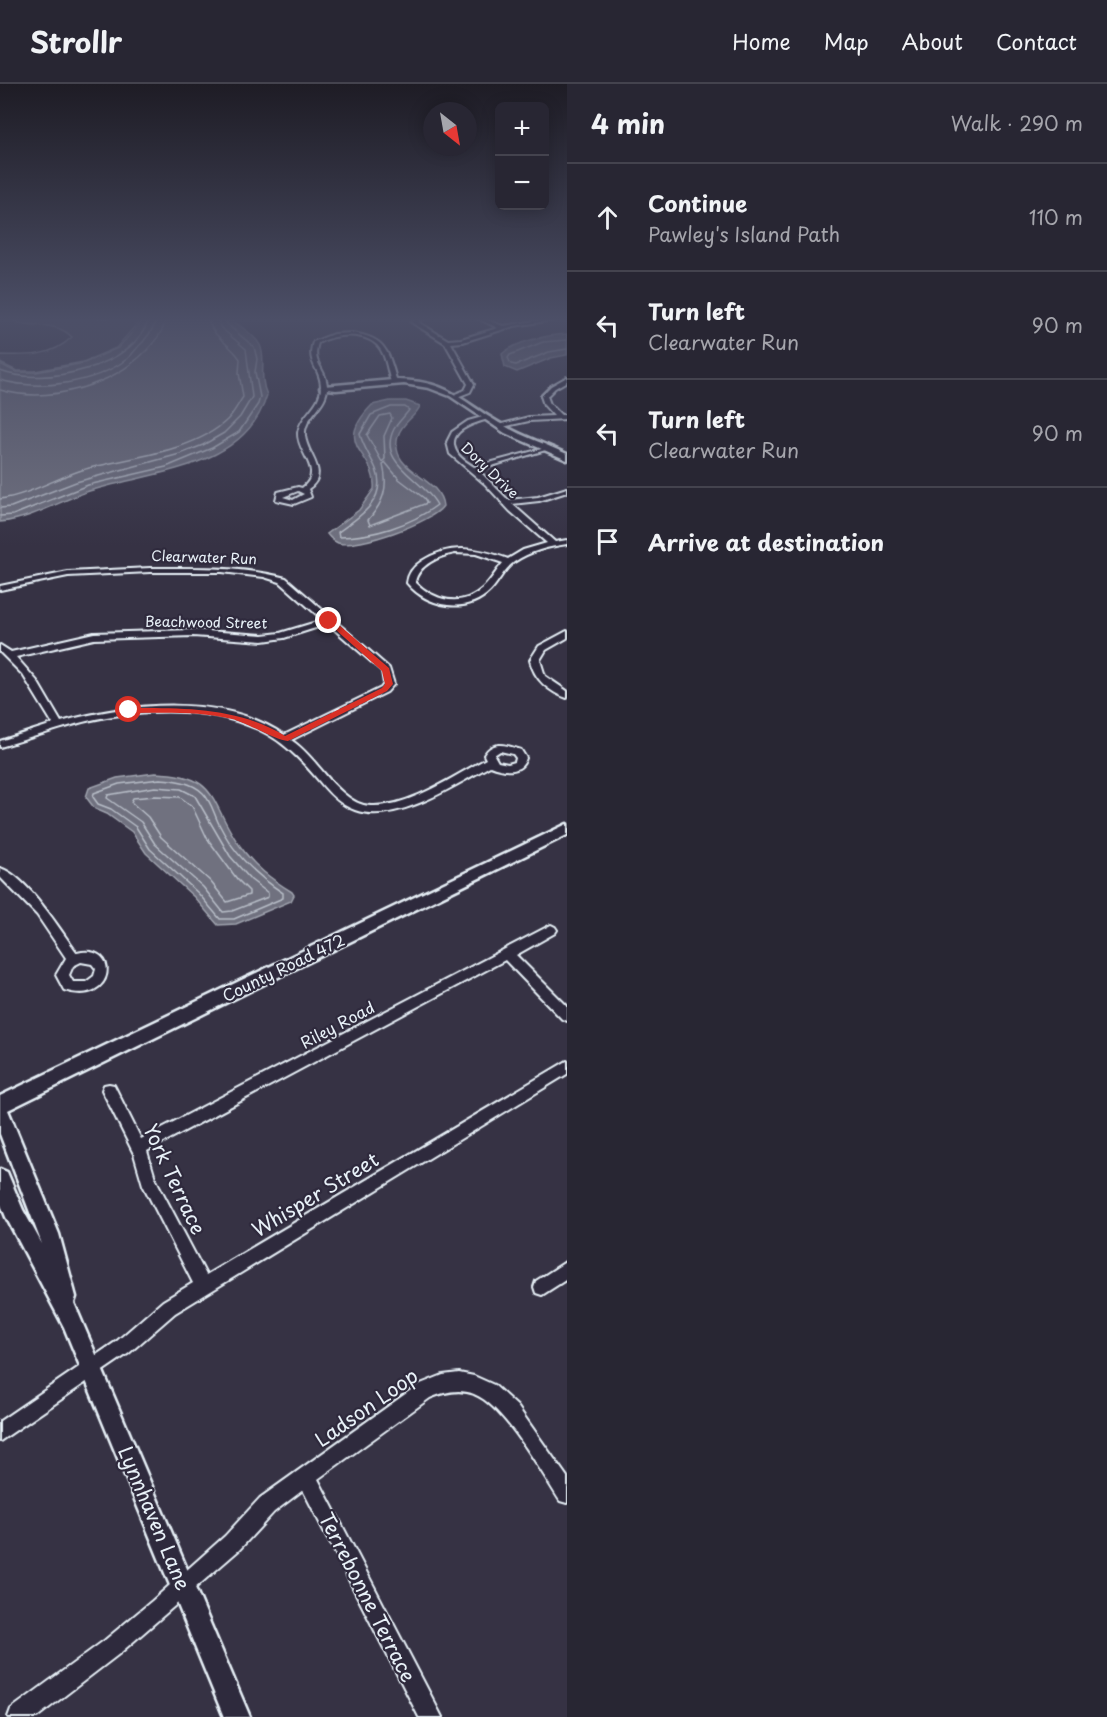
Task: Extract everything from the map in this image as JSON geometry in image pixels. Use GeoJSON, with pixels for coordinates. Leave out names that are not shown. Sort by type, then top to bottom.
{"type":"FeatureCollection","features":[{"type":"Feature","properties":{"kind":"street"},"geometry":{"type":"LineString","coordinates":[[303,490],[314,483],[315,476],[302,437],[302,428],[320,403],[322,394]]}},
{"type":"Feature","properties":{"kind":"street"},"geometry":{"type":"LineString","coordinates":[[546,394],[544,396],[546,405],[559,417]]}},
{"type":"Feature","properties":{"kind":"street"},"geometry":{"type":"LineString","coordinates":[[457,395],[498,426],[567,457]]}},
{"type":"Feature","properties":{"kind":"street"},"geometry":{"type":"LineString","coordinates":[[498,426],[529,419],[567,417]]}},
{"type":"Feature","properties":{"kind":"street","name":"Dory Drive"},"geometry":{"type":"LineString","coordinates":[[486,418],[464,425],[454,433],[450,442],[455,458],[495,488],[553,544]]}},
{"type":"Feature","properties":{"kind":"street"},"geometry":{"type":"LineString","coordinates":[[472,470],[548,448]]}},
{"type":"Feature","properties":{"kind":"street"},"geometry":{"type":"LineString","coordinates":[[507,502],[539,499],[567,490]]}},
{"type":"Feature","properties":{"kind":"street"},"geometry":{"type":"LineString","coordinates":[[508,562],[474,550],[450,550],[434,557],[417,569],[412,574],[411,583],[428,598],[436,601],[473,600],[486,590],[508,562],[530,550],[567,542]]}},
{"type":"Feature","properties":{"kind":"street","name":"Clearwater Run"},"geometry":{"type":"LineString","coordinates":[[0,588],[68,574],[108,571],[232,572],[266,575],[283,580],[386,670],[389,684],[384,690],[285,740]]}},
{"type":"Feature","properties":{"kind":"street","name":"Beachwood Street"},"geometry":{"type":"LineString","coordinates":[[10,655],[94,636],[153,632],[263,638],[281,636],[329,621]]}},
{"type":"Feature","properties":{"kind":"street"},"geometry":{"type":"LineString","coordinates":[[567,634],[542,648],[535,660],[538,674],[544,681],[567,695]]}},
{"type":"Feature","properties":{"kind":"street"},"geometry":{"type":"LineString","coordinates":[[0,648],[10,655],[32,680],[59,726]]}},
{"type":"Feature","properties":{"kind":"street"},"geometry":{"type":"LineString","coordinates":[[0,744],[86,718],[129,710],[182,710],[234,717],[272,731],[285,740],[345,802],[368,810],[382,811],[401,806],[491,761]]}},
{"type":"Feature","properties":{"kind":"street","name":"County Road 472"},"geometry":{"type":"LineString","coordinates":[[0,1105],[567,829]]}},
{"type":"Feature","properties":{"kind":"street"},"geometry":{"type":"LineString","coordinates":[[0,872],[7,875],[41,912],[74,959]]}},
{"type":"Feature","properties":{"kind":"street","name":"Riley Road"},"geometry":{"type":"LineString","coordinates":[[138,1148],[550,930]]}},
{"type":"Feature","properties":{"kind":"street"},"geometry":{"type":"LineString","coordinates":[[506,953],[567,1015]]}},
{"type":"Feature","properties":{"kind":"street","name":"Whisper Street"},"geometry":{"type":"LineString","coordinates":[[0,1432],[123,1347],[169,1307],[567,1067]]}},
{"type":"Feature","properties":{"kind":"street","name":"York Terrace"},"geometry":{"type":"LineString","coordinates":[[109,1090],[138,1148],[148,1180],[203,1286]]}},
{"type":"Feature","properties":{"kind":"street","name":"Lynnhaven Lane"},"geometry":{"type":"LineString","coordinates":[[0,1111],[49,1234],[72,1320]]}},
{"type":"Feature","properties":{"kind":"street","name":"Lynnhaven Lane"},"geometry":{"type":"LineString","coordinates":[[0,1178],[16,1217],[72,1320],[237,1717]]}},
{"type":"Feature","properties":{"kind":"street"},"geometry":{"type":"LineString","coordinates":[[542,1287],[567,1269]]}},
{"type":"Feature","properties":{"kind":"street","name":"Ladson Loop"},"geometry":{"type":"LineString","coordinates":[[19,1717],[112,1647],[232,1543],[267,1505],[424,1391],[440,1384],[457,1382],[477,1385],[495,1395],[512,1413],[567,1494]]}},
{"type":"Feature","properties":{"kind":"street","name":"Terrebonne Terrace"},"geometry":{"type":"LineString","coordinates":[[306,1476],[431,1717]]}},
{"type":"Feature","properties":{"kind":"water"},"geometry":{"type":"Polygon","coordinates":[[[0,394],[267,394],[255,420],[238,439],[217,454],[165,472],[86,492],[33,514],[0,522],[0,394]]]}},
{"type":"Feature","properties":{"kind":"water"},"geometry":{"type":"Polygon","coordinates":[[[390,401],[406,401],[420,406],[400,431],[397,448],[400,458],[407,466],[433,487],[440,496],[443,506],[425,519],[394,533],[361,542],[338,543],[327,534],[359,510],[374,489],[373,476],[358,449],[355,431],[360,419],[372,405],[390,401]]]}},
{"type":"Feature","properties":{"kind":"water"},"geometry":{"type":"Polygon","coordinates":[[[155,773],[192,779],[202,785],[210,794],[240,846],[264,872],[292,892],[294,895],[291,901],[236,924],[218,925],[194,897],[146,853],[132,832],[107,814],[95,809],[86,797],[89,788],[117,778],[155,773]]]}},
{"type":"Feature","properties":{"kind":"route"},"geometry":{"type":"LineString","coordinates":[[129,710],[182,710],[234,717],[272,731],[285,740],[384,690],[389,684],[386,670],[329,621]]}}]}
